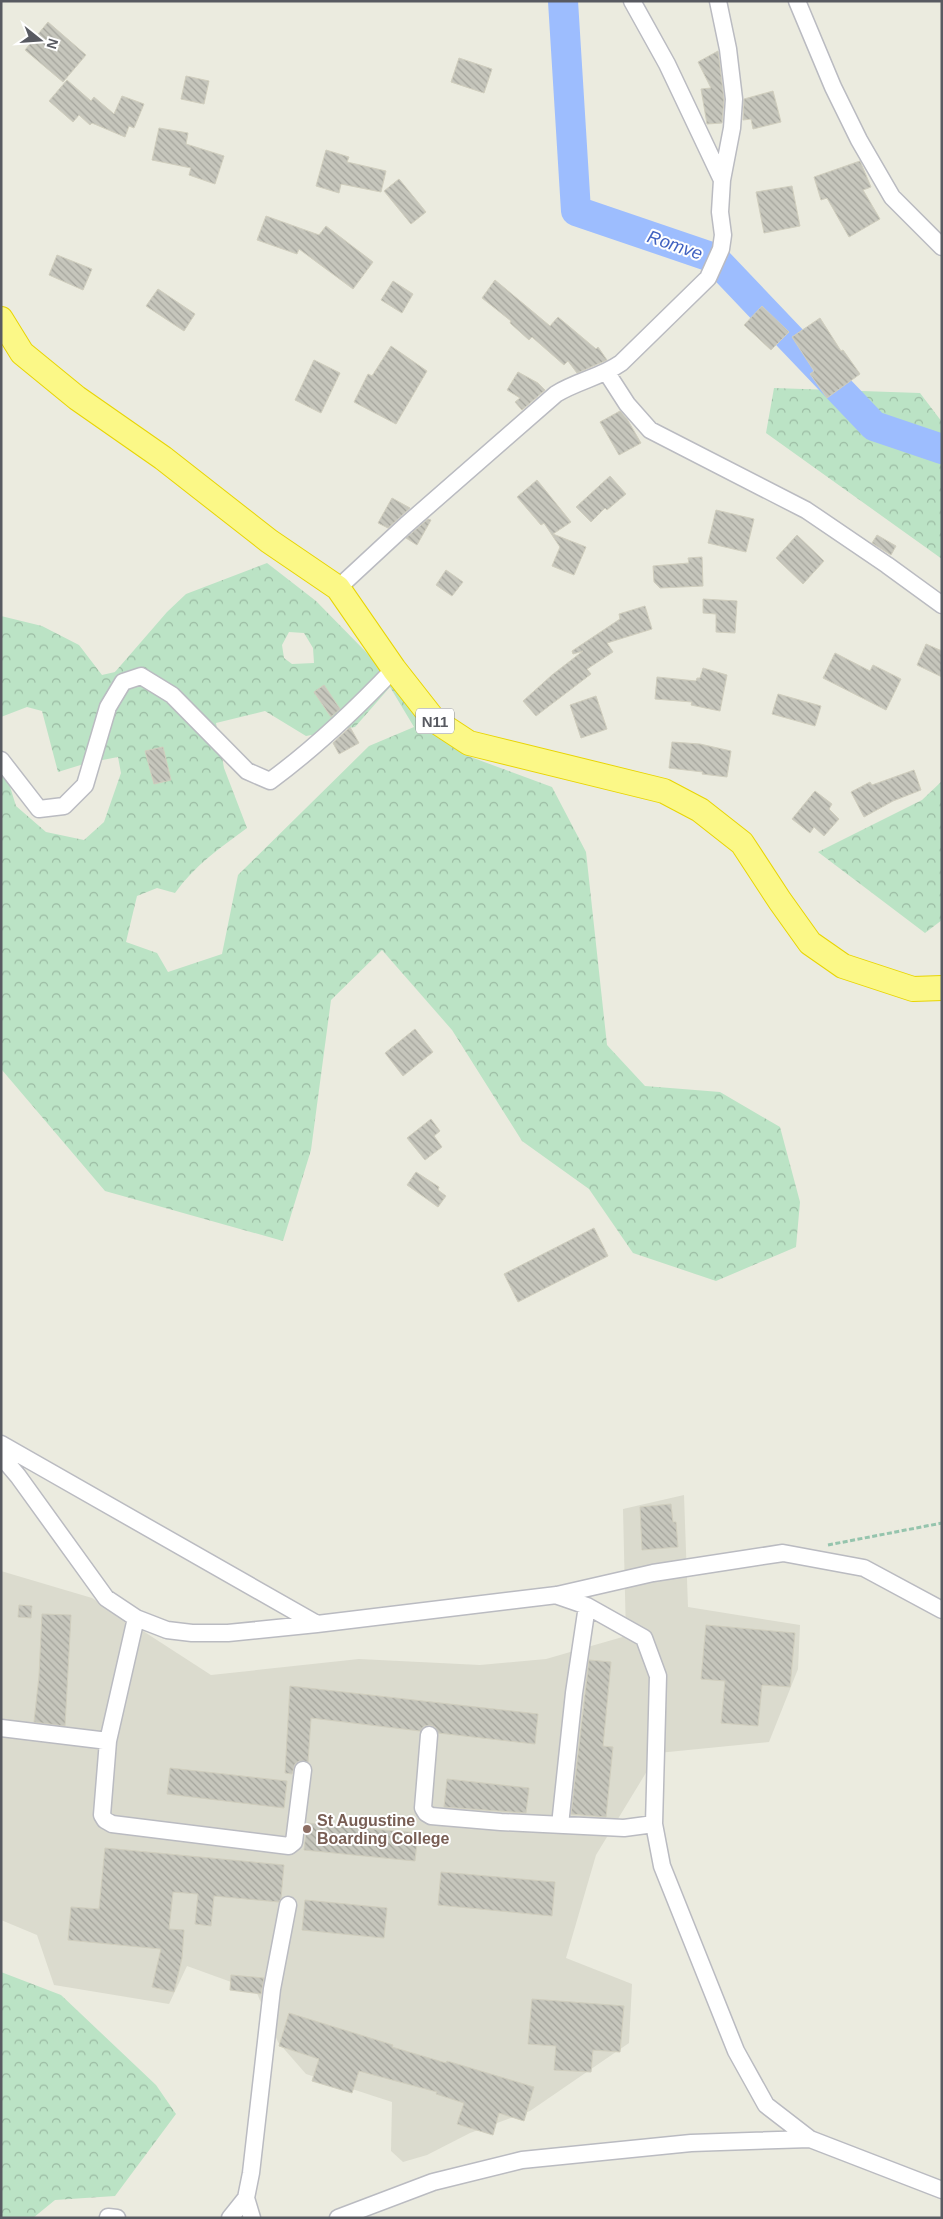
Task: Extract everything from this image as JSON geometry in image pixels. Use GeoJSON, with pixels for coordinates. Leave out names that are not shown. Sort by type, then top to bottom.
{"type":"FeatureCollection","features":[{"type":"Feature","properties":{"kind":"highway","name":"N11"},"geometry":{"type":"LineString","coordinates":[[1,319],[22,353],[77,398],[163,458],[269,542],[338,588],[394,669],[434,720],[469,743],[664,791],[700,810],[742,843],[810,943],[843,966],[913,989],[942,988]]}},
{"type":"Feature","properties":{"kind":"street"},"geometry":{"type":"LineString","coordinates":[[632,1],[667,64],[722,180]]}},
{"type":"Feature","properties":{"kind":"street"},"geometry":{"type":"LineString","coordinates":[[338,588],[406,525],[556,394],[568,386],[607,372],[621,363],[708,278],[722,242],[720,212],[722,180],[732,128],[734,99],[728,49],[718,1]]}},
{"type":"Feature","properties":{"kind":"street"},"geometry":{"type":"LineString","coordinates":[[797,1],[833,87],[859,140],[892,197],[942,246]]}},
{"type":"Feature","properties":{"kind":"street"},"geometry":{"type":"LineString","coordinates":[[607,372],[627,404],[650,430],[806,510],[942,605]]}},
{"type":"Feature","properties":{"kind":"street"},"geometry":{"type":"LineString","coordinates":[[1,760],[39,809],[64,806],[85,785],[108,707],[123,682],[141,676],[172,695],[247,771],[270,781],[298,760],[349,715],[394,669]]}},
{"type":"Feature","properties":{"kind":"street"},"geometry":{"type":"LineString","coordinates":[[1,1444],[317,1624]]}},
{"type":"Feature","properties":{"kind":"street"},"geometry":{"type":"LineString","coordinates":[[1,1456],[24,1484],[106,1598],[136,1618],[167,1630],[192,1633],[228,1633],[557,1595],[653,1573],[783,1553],[864,1568],[942,1610]]}},
{"type":"Feature","properties":{"kind":"street"},"geometry":{"type":"LineString","coordinates":[[557,1595],[587,1606],[644,1638],[658,1676],[654,1824],[662,1866],[736,2052],[766,2105],[810,2139],[942,2190]]}},
{"type":"Feature","properties":{"kind":"street"},"geometry":{"type":"LineString","coordinates":[[560,1825],[574,1693],[587,1606]]}},
{"type":"Feature","properties":{"kind":"street"},"geometry":{"type":"LineString","coordinates":[[136,1618],[108,1741],[102,1815],[105,1820],[112,1824],[289,1846],[294,1842],[302,1770]]}},
{"type":"Feature","properties":{"kind":"street"},"geometry":{"type":"LineString","coordinates":[[1,1728],[108,1741]]}},
{"type":"Feature","properties":{"kind":"street"},"geometry":{"type":"LineString","coordinates":[[429,1735],[423,1808],[426,1813],[432,1816],[501,1822],[624,1828],[654,1824]]}},
{"type":"Feature","properties":{"kind":"street"},"geometry":{"type":"LineString","coordinates":[[230,2218],[246,2198],[251,2173],[272,1989],[288,1905]]}},
{"type":"Feature","properties":{"kind":"street"},"geometry":{"type":"LineString","coordinates":[[338,2218],[433,2182],[522,2160],[691,2143],[810,2139]]}},
{"type":"Feature","properties":{"kind":"street"},"geometry":{"type":"LineString","coordinates":[[246,2198],[252,2218]]}},
{"type":"Feature","properties":{"kind":"path"},"geometry":{"type":"LineString","coordinates":[[820,1546],[942,1524]]}},
{"type":"Feature","properties":{"kind":"shaded area","name":"St Augustine Boarding College"},"geometry":{"type":"Polygon","coordinates":[[[684,1495],[688,1607],[800,1625],[798,1669],[769,1742],[658,1753],[596,1855],[566,1958],[632,1984],[629,2043],[530,2111],[470,2133],[427,2155],[403,2162],[391,2151],[392,2102],[306,2074],[278,2042],[256,1991],[187,1966],[169,2004],[54,1985],[37,1935],[1,1920],[1,1571],[92,1598],[211,1675],[359,1659],[480,1665],[546,1659],[626,1636],[623,1509],[684,1495]]]}},
{"type":"Feature","properties":{"kind":"green space"},"geometry":{"type":"Polygon","coordinates":[[[774,388],[920,393],[942,422],[942,559],[766,433],[774,388]]]}},
{"type":"Feature","properties":{"kind":"green space"},"geometry":{"type":"Polygon","coordinates":[[[267,563],[316,601],[468,756],[552,787],[586,852],[607,1045],[645,1086],[720,1092],[780,1127],[800,1202],[796,1247],[716,1281],[633,1253],[589,1189],[522,1141],[452,1030],[382,950],[331,1000],[311,1150],[283,1241],[105,1191],[2,1070],[1,758],[16,806],[46,832],[84,840],[104,822],[121,773],[118,757],[87,763],[58,772],[42,711],[27,707],[1,717],[1,616],[42,626],[79,645],[102,675],[115,672],[167,612],[186,594],[267,563]],[[289,632],[282,645],[284,658],[292,664],[314,663],[313,648],[304,633],[289,632]],[[390,687],[355,727],[306,736],[265,711],[216,723],[224,768],[247,828],[199,866],[175,893],[157,888],[137,896],[126,942],[157,953],[168,972],[222,954],[238,875],[369,746],[414,727],[390,687]]]}},
{"type":"Feature","properties":{"kind":"green space"},"geometry":{"type":"Polygon","coordinates":[[[942,781],[942,920],[925,933],[818,852],[922,800],[942,781]]]}},
{"type":"Feature","properties":{"kind":"green space"},"geometry":{"type":"Polygon","coordinates":[[[1,1972],[61,1995],[156,2085],[176,2114],[115,2196],[55,2200],[33,2218],[1,2218],[1,1972]]]}},
{"type":"Feature","properties":{"kind":"building"},"geometry":{"type":"Polygon","coordinates":[[[48,22],[86,55],[63,82],[25,50],[48,22]]]}},
{"type":"Feature","properties":{"kind":"building"},"geometry":{"type":"Polygon","coordinates":[[[718,51],[724,99],[722,123],[707,124],[701,89],[711,88],[698,62],[718,51]]]}},
{"type":"Feature","properties":{"kind":"building"},"geometry":{"type":"Polygon","coordinates":[[[459,58],[492,69],[484,93],[451,82],[459,58]]]}},
{"type":"Feature","properties":{"kind":"building"},"geometry":{"type":"Polygon","coordinates":[[[186,76],[209,81],[204,104],[181,99],[186,76]]]}},
{"type":"Feature","properties":{"kind":"building"},"geometry":{"type":"Polygon","coordinates":[[[67,80],[91,101],[94,97],[114,114],[122,96],[144,104],[134,128],[129,126],[125,137],[92,123],[90,125],[79,115],[73,122],[49,101],[67,80]]]}},
{"type":"Feature","properties":{"kind":"building"},"geometry":{"type":"Polygon","coordinates":[[[773,91],[781,122],[753,129],[751,119],[743,120],[744,99],[773,91]]]}},
{"type":"Feature","properties":{"kind":"building"},"geometry":{"type":"Polygon","coordinates":[[[159,128],[188,133],[186,144],[224,156],[215,184],[189,175],[191,168],[152,160],[159,128]]]}},
{"type":"Feature","properties":{"kind":"building"},"geometry":{"type":"Polygon","coordinates":[[[326,150],[349,157],[347,162],[386,171],[381,192],[341,184],[339,193],[316,186],[326,150]]]}},
{"type":"Feature","properties":{"kind":"building"},"geometry":{"type":"Polygon","coordinates":[[[860,161],[871,187],[863,190],[880,219],[849,237],[827,198],[821,200],[814,177],[860,161]]]}},
{"type":"Feature","properties":{"kind":"building"},"geometry":{"type":"Polygon","coordinates":[[[399,179],[426,212],[411,224],[384,191],[399,179]]]}},
{"type":"Feature","properties":{"kind":"building"},"geometry":{"type":"Polygon","coordinates":[[[792,186],[800,226],[764,233],[756,192],[792,186]]]}},
{"type":"Feature","properties":{"kind":"building"},"geometry":{"type":"Polygon","coordinates":[[[266,216],[319,235],[326,226],[373,262],[353,289],[299,249],[297,254],[257,240],[266,216]]]}},
{"type":"Feature","properties":{"kind":"building"},"geometry":{"type":"Polygon","coordinates":[[[57,255],[92,269],[83,290],[49,275],[57,255]]]}},
{"type":"Feature","properties":{"kind":"building"},"geometry":{"type":"Polygon","coordinates":[[[495,280],[550,326],[558,317],[596,349],[598,347],[607,360],[577,373],[568,361],[564,365],[532,337],[529,340],[510,323],[511,321],[482,298],[495,280]]]}},
{"type":"Feature","properties":{"kind":"building"},"geometry":{"type":"Polygon","coordinates":[[[393,281],[413,294],[402,313],[381,300],[393,281]]]}},
{"type":"Feature","properties":{"kind":"building"},"geometry":{"type":"Polygon","coordinates":[[[158,289],[195,314],[184,331],[146,306],[158,289]]]}},
{"type":"Feature","properties":{"kind":"building"},"geometry":{"type":"Polygon","coordinates":[[[762,306],[789,332],[771,350],[744,325],[762,306]]]}},
{"type":"Feature","properties":{"kind":"building"},"geometry":{"type":"Polygon","coordinates":[[[820,318],[841,351],[843,350],[860,374],[827,398],[810,374],[814,371],[792,337],[820,318]]]}},
{"type":"Feature","properties":{"kind":"building"},"geometry":{"type":"Polygon","coordinates":[[[391,346],[427,371],[396,424],[354,402],[368,374],[372,376],[391,346]]]}},
{"type":"Feature","properties":{"kind":"building"},"geometry":{"type":"Polygon","coordinates":[[[314,360],[340,373],[321,413],[295,400],[314,360]]]}},
{"type":"Feature","properties":{"kind":"building"},"geometry":{"type":"Polygon","coordinates":[[[518,372],[538,383],[545,390],[522,410],[515,402],[520,398],[507,390],[518,372]]]}},
{"type":"Feature","properties":{"kind":"building"},"geometry":{"type":"Polygon","coordinates":[[[620,411],[641,443],[619,455],[600,422],[620,411]]]}},
{"type":"Feature","properties":{"kind":"building"},"geometry":{"type":"Polygon","coordinates":[[[610,476],[626,494],[607,510],[605,508],[591,522],[576,507],[610,476]]]}},
{"type":"Feature","properties":{"kind":"building"},"geometry":{"type":"Polygon","coordinates":[[[537,480],[571,522],[553,534],[586,547],[574,575],[552,566],[560,547],[544,523],[541,525],[517,497],[537,480]]]}},
{"type":"Feature","properties":{"kind":"building"},"geometry":{"type":"Polygon","coordinates":[[[392,498],[410,508],[388,528],[378,523],[392,498]]]}},
{"type":"Feature","properties":{"kind":"building"},"geometry":{"type":"Polygon","coordinates":[[[716,510],[754,519],[746,552],[708,543],[716,510]]]}},
{"type":"Feature","properties":{"kind":"building"},"geometry":{"type":"Polygon","coordinates":[[[428,519],[431,520],[417,545],[406,538],[428,519]]]}},
{"type":"Feature","properties":{"kind":"building"},"geometry":{"type":"Polygon","coordinates":[[[797,535],[824,561],[803,584],[776,558],[797,535]]]}},
{"type":"Feature","properties":{"kind":"building"},"geometry":{"type":"Polygon","coordinates":[[[877,535],[896,546],[891,555],[872,543],[877,535]]]}},
{"type":"Feature","properties":{"kind":"building"},"geometry":{"type":"Polygon","coordinates":[[[702,557],[703,586],[660,588],[654,582],[653,566],[689,563],[688,558],[702,557]]]}},
{"type":"Feature","properties":{"kind":"building"},"geometry":{"type":"Polygon","coordinates":[[[446,570],[463,582],[452,596],[436,585],[446,570]]]}},
{"type":"Feature","properties":{"kind":"building"},"geometry":{"type":"Polygon","coordinates":[[[703,599],[737,601],[735,633],[716,632],[716,614],[703,613],[703,599]]]}},
{"type":"Feature","properties":{"kind":"building"},"geometry":{"type":"Polygon","coordinates":[[[645,606],[652,629],[607,643],[613,652],[587,669],[591,674],[536,716],[523,701],[583,651],[573,654],[572,651],[620,619],[619,614],[645,606]]]}},
{"type":"Feature","properties":{"kind":"building"},"geometry":{"type":"Polygon","coordinates":[[[926,644],[942,651],[942,677],[917,665],[926,644]]]}},
{"type":"Feature","properties":{"kind":"building"},"geometry":{"type":"Polygon","coordinates":[[[835,653],[870,671],[873,665],[901,679],[886,710],[823,678],[835,653]]]}},
{"type":"Feature","properties":{"kind":"building"},"geometry":{"type":"Polygon","coordinates":[[[703,668],[727,675],[720,711],[691,705],[692,702],[655,699],[657,677],[696,681],[697,678],[700,678],[703,668]]]}},
{"type":"Feature","properties":{"kind":"building"},"geometry":{"type":"Polygon","coordinates":[[[324,685],[340,709],[331,717],[314,692],[324,685]]]}},
{"type":"Feature","properties":{"kind":"building"},"geometry":{"type":"Polygon","coordinates":[[[778,694],[821,706],[815,726],[772,714],[778,694]]]}},
{"type":"Feature","properties":{"kind":"building"},"geometry":{"type":"Polygon","coordinates":[[[596,696],[607,729],[581,738],[570,705],[596,696]]]}},
{"type":"Feature","properties":{"kind":"building"},"geometry":{"type":"Polygon","coordinates":[[[350,727],[359,743],[339,754],[333,743],[350,727]]]}},
{"type":"Feature","properties":{"kind":"building"},"geometry":{"type":"Polygon","coordinates":[[[672,742],[700,744],[731,751],[727,777],[669,768],[672,742]]]}},
{"type":"Feature","properties":{"kind":"building"},"geometry":{"type":"Polygon","coordinates":[[[163,747],[171,780],[154,784],[145,751],[163,747]]]}},
{"type":"Feature","properties":{"kind":"building"},"geometry":{"type":"Polygon","coordinates":[[[914,770],[921,790],[893,801],[864,817],[851,792],[870,782],[872,785],[914,770]]]}},
{"type":"Feature","properties":{"kind":"building"},"geometry":{"type":"Polygon","coordinates":[[[815,791],[832,804],[829,809],[839,819],[824,836],[814,827],[810,833],[792,819],[815,791]]]}},
{"type":"Feature","properties":{"kind":"building"},"geometry":{"type":"Polygon","coordinates":[[[415,1029],[433,1052],[403,1076],[385,1053],[415,1029]]]}},
{"type":"Feature","properties":{"kind":"building"},"geometry":{"type":"Polygon","coordinates":[[[431,1119],[440,1131],[434,1136],[442,1147],[425,1160],[407,1138],[431,1119]]]}},
{"type":"Feature","properties":{"kind":"building"},"geometry":{"type":"Polygon","coordinates":[[[416,1172],[439,1187],[438,1190],[446,1196],[438,1207],[407,1185],[416,1172]]]}},
{"type":"Feature","properties":{"kind":"building"},"geometry":{"type":"Polygon","coordinates":[[[594,1228],[608,1256],[518,1302],[504,1274],[594,1228]]]}},
{"type":"Feature","properties":{"kind":"building"},"geometry":{"type":"Polygon","coordinates":[[[671,1504],[673,1522],[676,1522],[678,1547],[642,1550],[640,1507],[671,1504]]]}},
{"type":"Feature","properties":{"kind":"building"},"geometry":{"type":"Polygon","coordinates":[[[19,1605],[32,1606],[31,1618],[18,1617],[19,1605]]]}},
{"type":"Feature","properties":{"kind":"building"},"geometry":{"type":"Polygon","coordinates":[[[42,1614],[71,1615],[65,1726],[34,1722],[39,1676],[42,1614]]]}},
{"type":"Feature","properties":{"kind":"building"},"geometry":{"type":"Polygon","coordinates":[[[706,1625],[795,1633],[790,1687],[762,1685],[758,1726],[721,1723],[725,1681],[701,1679],[706,1625]]]}},
{"type":"Feature","properties":{"kind":"building"},"geometry":{"type":"Polygon","coordinates":[[[589,1660],[611,1662],[603,1746],[613,1747],[606,1817],[571,1814],[589,1660]]]}},
{"type":"Feature","properties":{"kind":"building"},"geometry":{"type":"Polygon","coordinates":[[[290,1686],[538,1714],[535,1744],[438,1733],[435,1727],[430,1725],[424,1726],[420,1731],[311,1718],[308,1762],[299,1761],[295,1764],[292,1774],[285,1773],[290,1686]]]}},
{"type":"Feature","properties":{"kind":"building"},"geometry":{"type":"Polygon","coordinates":[[[170,1768],[287,1781],[284,1808],[167,1794],[170,1768]]]}},
{"type":"Feature","properties":{"kind":"building"},"geometry":{"type":"Polygon","coordinates":[[[447,1779],[529,1788],[526,1813],[444,1807],[447,1779]]]}},
{"type":"Feature","properties":{"kind":"building"},"geometry":{"type":"Polygon","coordinates":[[[307,1823],[418,1833],[415,1861],[304,1850],[307,1823]]]}},
{"type":"Feature","properties":{"kind":"building"},"geometry":{"type":"Polygon","coordinates":[[[105,1848],[284,1865],[281,1898],[279,1902],[214,1896],[211,1926],[195,1924],[198,1894],[173,1892],[169,1929],[184,1930],[182,1958],[174,1992],[152,1987],[161,1949],[68,1940],[71,1907],[99,1909],[105,1848]]]}},
{"type":"Feature","properties":{"kind":"building"},"geometry":{"type":"Polygon","coordinates":[[[441,1872],[555,1882],[552,1916],[438,1905],[441,1872]]]}},
{"type":"Feature","properties":{"kind":"building"},"geometry":{"type":"Polygon","coordinates":[[[305,1900],[387,1908],[384,1938],[302,1930],[305,1900]]]}},
{"type":"Feature","properties":{"kind":"building"},"geometry":{"type":"Polygon","coordinates":[[[231,1975],[264,1978],[261,1994],[230,1990],[231,1975]]]}},
{"type":"Feature","properties":{"kind":"building"},"geometry":{"type":"Polygon","coordinates":[[[532,1999],[624,2006],[620,2052],[593,2050],[591,2072],[554,2070],[556,2046],[528,2044],[532,1999]]]}},
{"type":"Feature","properties":{"kind":"building"},"geometry":{"type":"Polygon","coordinates":[[[289,2013],[393,2045],[392,2047],[534,2087],[524,2121],[499,2113],[493,2135],[457,2124],[464,2103],[436,2094],[437,2092],[359,2071],[352,2093],[312,2081],[319,2059],[279,2046],[289,2013]]]}},
{"type":"Feature","properties":{"kind":"waterway","name":"Romve"},"geometry":{"type":"LineString","coordinates":[[563,1],[576,211],[714,258],[874,426],[942,449]]}},
{"type":"Feature","properties":{"kind":"place","name":"St Augustine Boarding College"},"geometry":{"type":"Point","coordinates":[307,1829]}}]}
